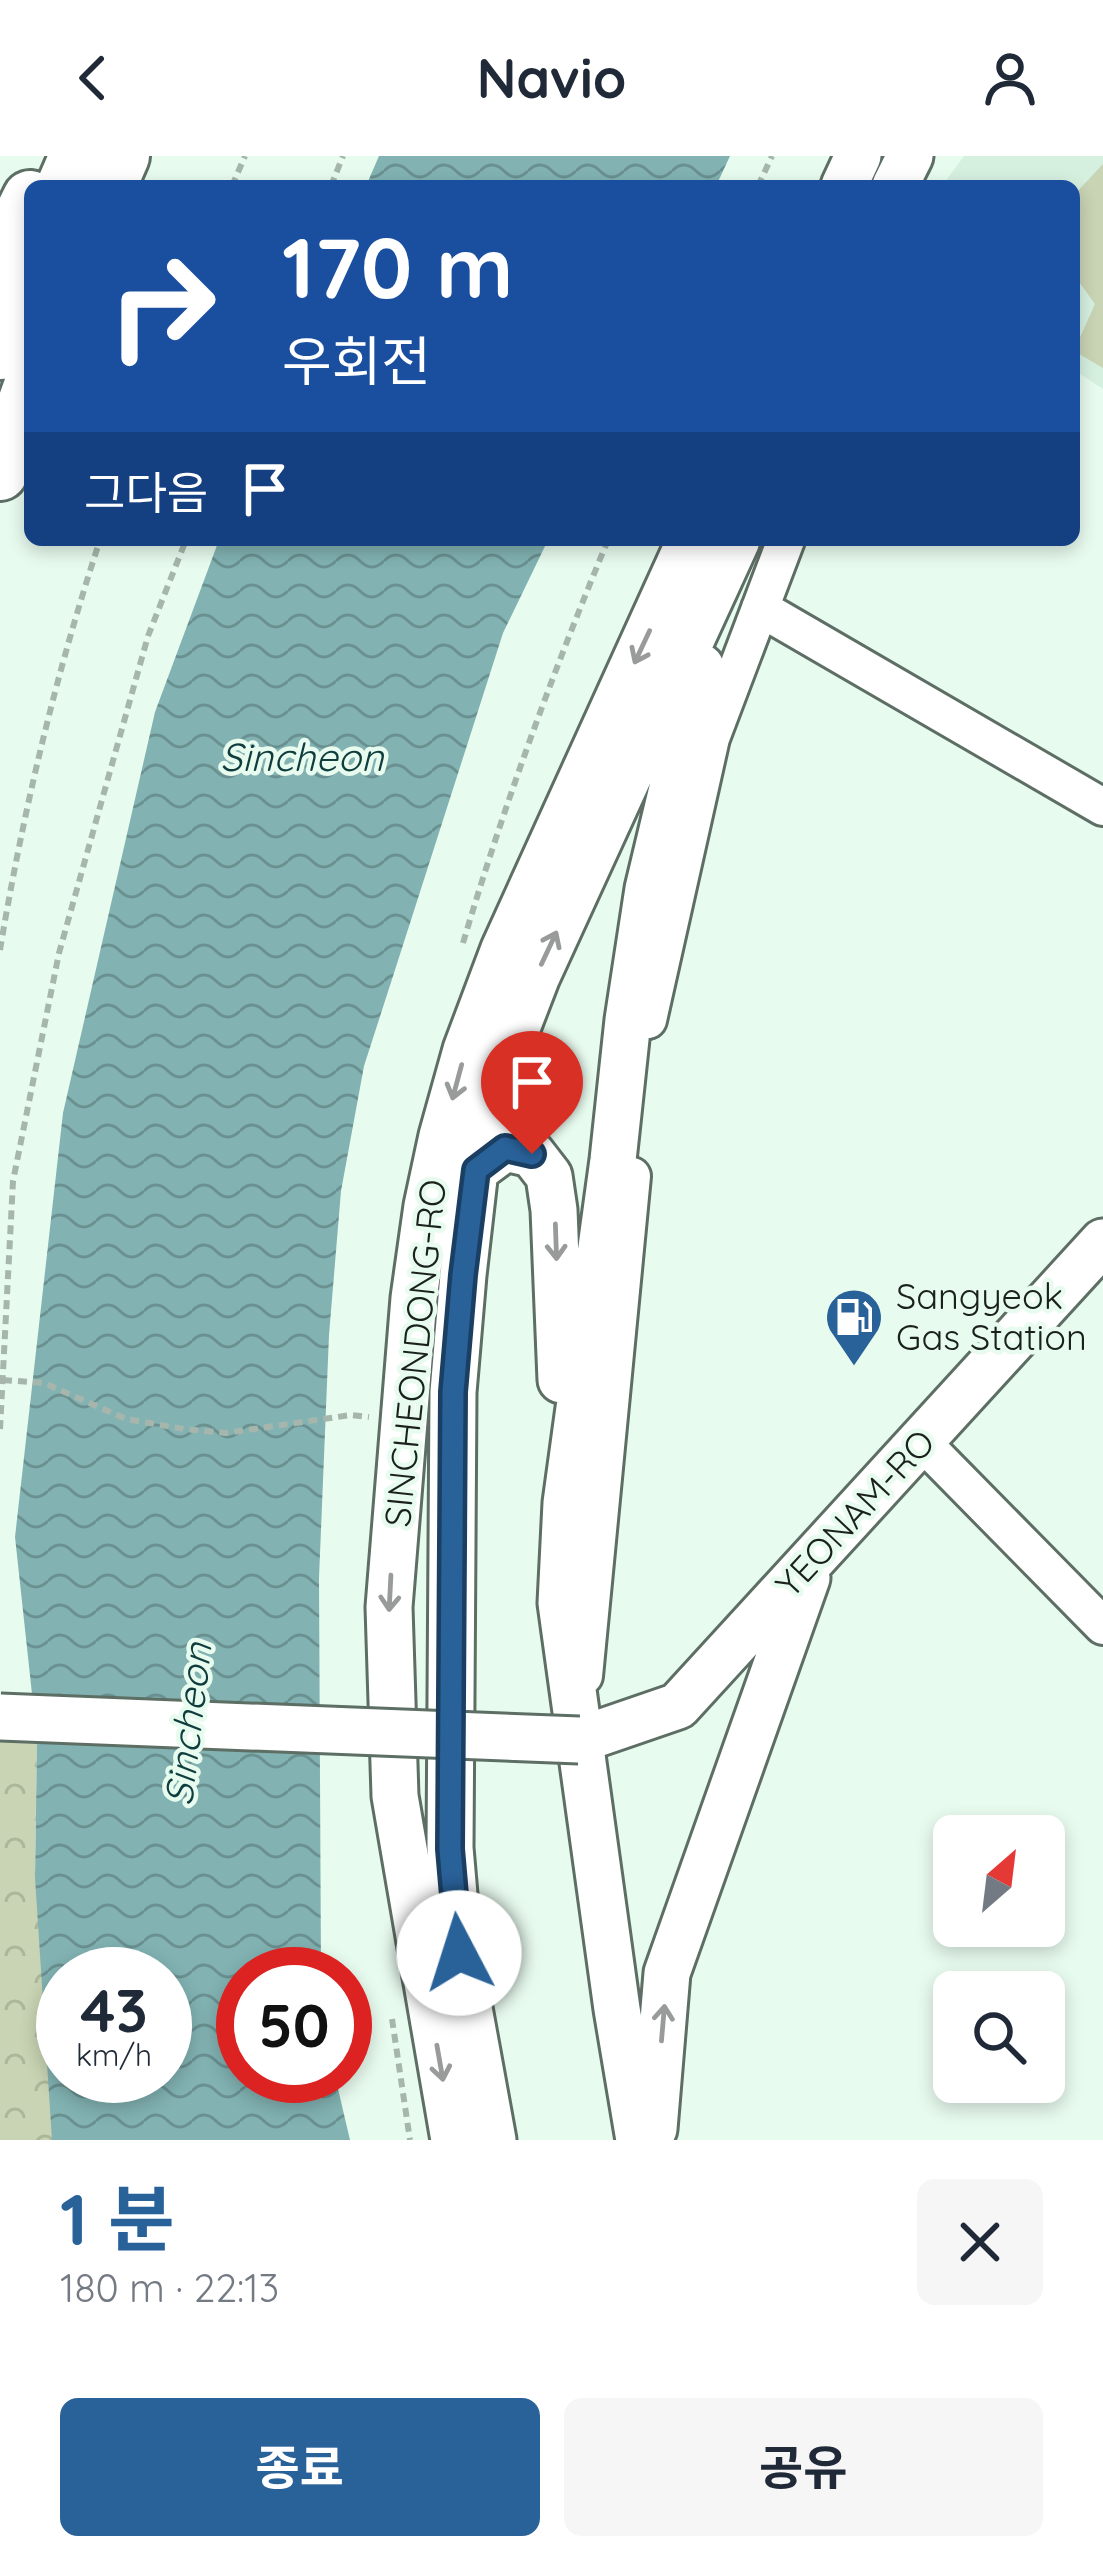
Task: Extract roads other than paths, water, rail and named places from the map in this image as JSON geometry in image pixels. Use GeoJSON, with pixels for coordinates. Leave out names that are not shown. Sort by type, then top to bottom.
{"type":"FeatureCollection","features":[{"type":"Feature","properties":{"kind":"highway"},"geometry":{"type":"LineString","coordinates":[[0,258],[24,210]]}},
{"type":"Feature","properties":{"kind":"highway"},"geometry":{"type":"LineString","coordinates":[[0,352],[24,281]]}},
{"type":"Feature","properties":{"kind":"highway"},"geometry":{"type":"LineString","coordinates":[[0,473],[24,406]]}},
{"type":"Feature","properties":{"kind":"main road","name":"SINCHEONDONG-RO"},"geometry":{"type":"LineString","coordinates":[[454,2140],[395,1796],[389,1607],[414,1298],[427,1206],[466,1050],[504,949],[687,546]]}},
{"type":"Feature","properties":{"kind":"main road","name":"SINCHEONDONG-RO"},"geometry":{"type":"LineString","coordinates":[[494,2140],[459,1953],[450,1849],[453,1392],[476,1170],[505,1059],[537,976],[730,555]]}},
{"type":"Feature","properties":{"kind":"main road"},"geometry":{"type":"LineString","coordinates":[[639,2140],[561,1603],[566,1503],[648,889],[730,555]]}},
{"type":"Feature","properties":{"kind":"main road"},"geometry":{"type":"LineString","coordinates":[[476,1170],[505,1148],[532,1154],[549,1176],[566,1503]]}},
{"type":"Feature","properties":{"kind":"main road","name":"YEONAM-RO"},"geometry":{"type":"LineString","coordinates":[[579,1740],[678,1706],[1103,1243]]}},
{"type":"Feature","properties":{"kind":"main road"},"geometry":{"type":"LineString","coordinates":[[652,2140],[667,1973],[814,1558]]}},
{"type":"Feature","properties":{"kind":"main road"},"geometry":{"type":"LineString","coordinates":[[0,1718],[579,1740]]}},
{"type":"Feature","properties":{"kind":"main road"},"geometry":{"type":"LineString","coordinates":[[617,2009],[623,2140]]}},
{"type":"Feature","properties":{"kind":"street"},"geometry":{"type":"LineString","coordinates":[[579,1740],[648,1019],[711,738],[784,546]]}},
{"type":"Feature","properties":{"kind":"street"},"geometry":{"type":"LineString","coordinates":[[760,608],[1103,807]]}},
{"type":"Feature","properties":{"kind":"street"},"geometry":{"type":"LineString","coordinates":[[921,1441],[1103,1627]]}},
{"type":"Feature","properties":{"kind":"water"},"geometry":{"type":"Polygon","coordinates":[[[379,156],[730,156],[719,180],[369,180],[379,156]]]}},
{"type":"Feature","properties":{"kind":"water","name":"Sincheon"},"geometry":{"type":"Polygon","coordinates":[[[217,546],[545,546],[503,633],[364,1066],[341,1191],[329,1335],[319,1578],[321,1947],[216,1947],[216,2103],[341,2103],[350,2140],[52,2140],[50,2103],[192,2103],[192,1947],[39,1947],[35,1878],[37,1740],[15,1537],[63,1113],[155,712],[217,546]]]}},
{"type":"Feature","properties":{"kind":"place","name":"Sangyeok Gas Station"},"geometry":{"type":"Point","coordinates":[854,1368]}}]}
